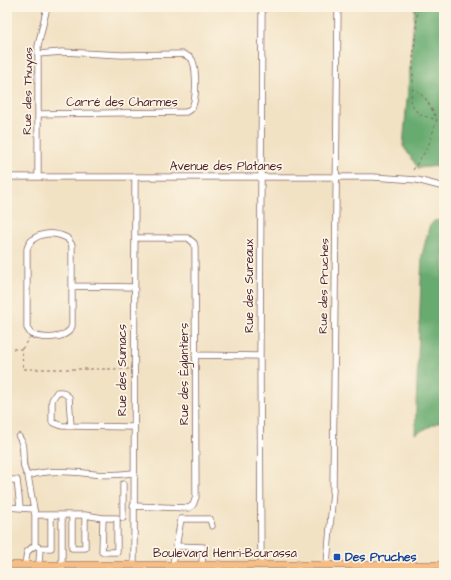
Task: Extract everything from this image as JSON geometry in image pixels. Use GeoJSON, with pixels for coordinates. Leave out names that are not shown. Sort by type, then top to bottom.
{"type":"FeatureCollection","features":[{"type":"Feature","properties":{"kind":"main road","name":"Boulevard Henri-Bourassa"},"geometry":{"type":"LineString","coordinates":[[7,565],[444,565]]}},
{"type":"Feature","properties":{"kind":"street","name":"Rue des Thuyas"},"geometry":{"type":"LineString","coordinates":[[38,177],[38,54],[47,7]]}},
{"type":"Feature","properties":{"kind":"street","name":"Rue des Sureaux"},"geometry":{"type":"LineString","coordinates":[[260,564],[260,177],[262,7]]}},
{"type":"Feature","properties":{"kind":"street","name":"Rue des Pruches"},"geometry":{"type":"LineString","coordinates":[[327,564],[333,491],[338,7]]}},
{"type":"Feature","properties":{"kind":"street","name":"Carré des Charmes"},"geometry":{"type":"LineString","coordinates":[[38,54],[62,52],[122,55],[183,54],[191,58],[195,65],[194,102],[190,110],[186,112],[38,114]]}},
{"type":"Feature","properties":{"kind":"street","name":"Avenue des Platanes"},"geometry":{"type":"LineString","coordinates":[[7,177],[336,176],[396,178],[417,180],[444,186]]}},
{"type":"Feature","properties":{"kind":"street","name":"Rue des Sumacs"},"geometry":{"type":"LineString","coordinates":[[134,564],[133,427],[135,177]]}},
{"type":"Feature","properties":{"kind":"street"},"geometry":{"type":"LineString","coordinates":[[58,235],[67,238],[72,245],[72,286],[71,330],[62,336],[36,336],[31,334],[27,328],[27,249],[31,240],[35,236],[58,235]]}},
{"type":"Feature","properties":{"kind":"street","name":"Rue des Églantiers"},"geometry":{"type":"LineString","coordinates":[[133,506],[185,508],[193,506],[195,501],[195,247],[191,240],[184,238],[135,238]]}},
{"type":"Feature","properties":{"kind":"street"},"geometry":{"type":"LineString","coordinates":[[72,286],[134,287]]}},
{"type":"Feature","properties":{"kind":"street"},"geometry":{"type":"LineString","coordinates":[[195,356],[260,356]]}},
{"type":"Feature","properties":{"kind":"street"},"geometry":{"type":"LineString","coordinates":[[71,426],[69,397],[62,392],[57,392],[52,400],[52,422],[62,426],[133,427]]}},
{"type":"Feature","properties":{"kind":"street"},"geometry":{"type":"LineString","coordinates":[[19,437],[22,441],[23,466],[28,476],[35,515],[39,564]]}},
{"type":"Feature","properties":{"kind":"street"},"geometry":{"type":"LineString","coordinates":[[28,476],[38,473],[84,472],[93,475],[133,473]]}},
{"type":"Feature","properties":{"kind":"street"},"geometry":{"type":"LineString","coordinates":[[7,480],[17,480],[20,508]]}},
{"type":"Feature","properties":{"kind":"street"},"geometry":{"type":"LineString","coordinates":[[102,518],[102,552],[117,552],[123,484]]}},
{"type":"Feature","properties":{"kind":"street"},"geometry":{"type":"LineString","coordinates":[[7,507],[34,509]]}},
{"type":"Feature","properties":{"kind":"street"},"geometry":{"type":"LineString","coordinates":[[35,515],[72,515],[102,518],[133,517]]}},
{"type":"Feature","properties":{"kind":"street"},"geometry":{"type":"LineString","coordinates":[[25,564],[27,552],[38,546],[51,548],[51,515]]}},
{"type":"Feature","properties":{"kind":"street"},"geometry":{"type":"LineString","coordinates":[[62,515],[62,573]]}},
{"type":"Feature","properties":{"kind":"street"},"geometry":{"type":"LineString","coordinates":[[72,515],[72,548],[85,548],[85,516]]}},
{"type":"Feature","properties":{"kind":"street"},"geometry":{"type":"LineString","coordinates":[[173,564],[181,520],[210,520],[212,526]]}},
{"type":"Feature","properties":{"kind":"street"},"geometry":{"type":"LineString","coordinates":[[176,546],[202,547],[202,564]]}},
{"type":"Feature","properties":{"kind":"street"},"geometry":{"type":"LineString","coordinates":[[219,564],[219,573]]}},
{"type":"Feature","properties":{"kind":"street"},"geometry":{"type":"LineString","coordinates":[[298,564],[298,573]]}},
{"type":"Feature","properties":{"kind":"path"},"geometry":{"type":"LineString","coordinates":[[418,7],[413,60],[413,87],[410,101],[418,114],[437,120]]}},
{"type":"Feature","properties":{"kind":"path"},"geometry":{"type":"LineString","coordinates":[[413,87],[426,99],[437,120],[428,146],[413,170]]}},
{"type":"Feature","properties":{"kind":"path"},"geometry":{"type":"LineString","coordinates":[[31,334],[22,349],[23,369],[134,369]]}},
{"type":"Feature","properties":{"kind":"path"},"geometry":{"type":"LineString","coordinates":[[7,349],[22,349]]}},
{"type":"Feature","properties":{"kind":"green space"},"geometry":{"type":"Polygon","coordinates":[[[415,7],[444,7],[444,144],[440,166],[418,168],[403,146],[415,7]]]}},
{"type":"Feature","properties":{"kind":"green space"},"geometry":{"type":"Polygon","coordinates":[[[444,219],[444,416],[441,421],[415,434],[422,255],[429,227],[434,221],[444,219]]]}},
{"type":"Feature","properties":{"kind":"place","name":"Des Pruches"},"geometry":{"type":"Point","coordinates":[337,557]}}]}
